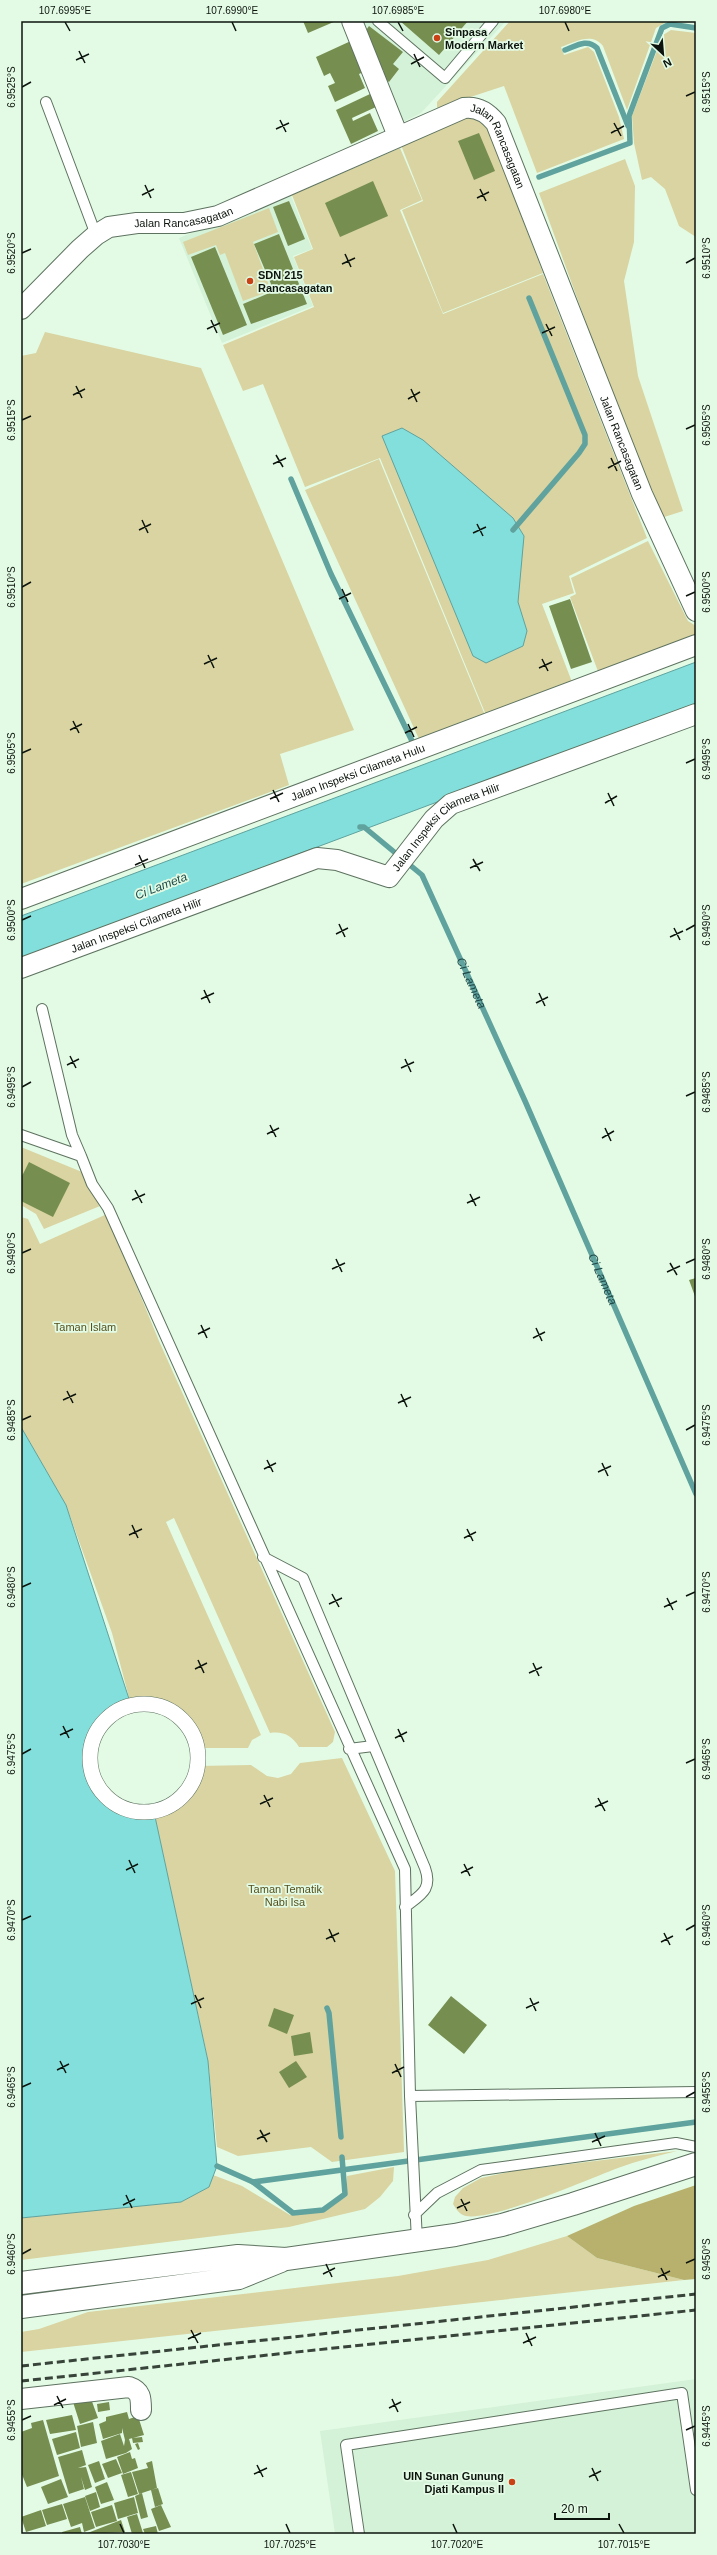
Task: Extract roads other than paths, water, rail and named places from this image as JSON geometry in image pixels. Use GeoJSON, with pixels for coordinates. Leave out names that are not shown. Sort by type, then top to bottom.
{"type":"FeatureCollection","features":[{"type":"Feature","properties":{"kind":"street"},"geometry":{"type":"LineString","coordinates":[[352,21],[398,136]]}},
{"type":"Feature","properties":{"kind":"street","name":"Jalan Rancasagatan"},"geometry":{"type":"LineString","coordinates":[[21,309],[96,235],[109,227],[124,224],[184,223],[218,216],[398,136],[470,107],[484,111],[496,123],[642,494],[696,611]]}},
{"type":"Feature","properties":{"kind":"street","name":"Jalan Inspeksi Cilameta Hulu"},"geometry":{"type":"LineString","coordinates":[[21,899],[696,645]]}},
{"type":"Feature","properties":{"kind":"street","name":"Jalan Inspeksi Cilameta Hilir"},"geometry":{"type":"LineString","coordinates":[[21,968],[317,858],[337,860],[385,877],[393,875],[434,819],[451,804],[696,714]]}},
{"type":"Feature","properties":{"kind":"street"},"geometry":{"type":"LineString","coordinates":[[140,1704],[159,1705],[176,1713],[188,1726],[197,1742],[199,1754],[197,1772],[186,1793],[172,1805],[154,1812],[137,1812],[120,1808],[104,1796],[95,1783],[89,1760],[90,1746],[96,1732],[106,1718],[122,1708],[140,1704]]}},
{"type":"Feature","properties":{"kind":"street"},"geometry":{"type":"LineString","coordinates":[[21,2283],[238,2256],[286,2259],[417,2241],[502,2225],[696,2164]]}},
{"type":"Feature","properties":{"kind":"street"},"geometry":{"type":"LineString","coordinates":[[21,2307],[239,2278],[286,2259]]}},
{"type":"Feature","properties":{"kind":"street"},"geometry":{"type":"LineString","coordinates":[[21,2398],[129,2387],[136,2389],[141,2395],[141,2410]]}},
{"type":"Feature","properties":{"kind":"lane"},"geometry":{"type":"LineString","coordinates":[[378,21],[445,78],[492,21]]}},
{"type":"Feature","properties":{"kind":"lane"},"geometry":{"type":"LineString","coordinates":[[46,102],[96,235]]}},
{"type":"Feature","properties":{"kind":"lane"},"geometry":{"type":"LineString","coordinates":[[42,1009],[72,1135],[92,1184],[108,1208],[349,1749],[405,1869],[412,2171],[417,2241]]}},
{"type":"Feature","properties":{"kind":"lane"},"geometry":{"type":"LineString","coordinates":[[21,1136],[81,1156]]}},
{"type":"Feature","properties":{"kind":"lane"},"geometry":{"type":"LineString","coordinates":[[263,1557],[303,1578],[429,1879],[425,1890],[405,1908]]}},
{"type":"Feature","properties":{"kind":"lane"},"geometry":{"type":"LineString","coordinates":[[349,1749],[373,1746]]}},
{"type":"Feature","properties":{"kind":"lane"},"geometry":{"type":"LineString","coordinates":[[410,2096],[696,2092]]}},
{"type":"Feature","properties":{"kind":"lane"},"geometry":{"type":"LineString","coordinates":[[414,2215],[437,2193],[481,2170],[696,2141]]}},
{"type":"Feature","properties":{"kind":"lane"},"geometry":{"type":"LineString","coordinates":[[676,2143],[696,2147]]}},
{"type":"Feature","properties":{"kind":"lane"},"geometry":{"type":"LineString","coordinates":[[359,2534],[346,2445],[682,2393],[696,2490]]}},
{"type":"Feature","properties":{"kind":"water"},"geometry":{"type":"Polygon","coordinates":[[[402,428],[423,440],[513,518],[524,536],[518,602],[527,631],[523,646],[486,663],[473,656],[382,436],[402,428]]]}},
{"type":"Feature","properties":{"kind":"water"},"geometry":{"type":"Polygon","coordinates":[[[696,662],[696,705],[21,958],[21,916],[696,662]]]}},
{"type":"Feature","properties":{"kind":"water"},"geometry":{"type":"Polygon","coordinates":[[[21,1427],[66,1505],[131,1705],[115,1713],[102,1725],[94,1739],[90,1755],[90,1771],[95,1786],[106,1799],[121,1808],[138,1812],[154,1812],[208,2061],[217,2166],[209,2187],[181,2202],[21,2218],[21,1427]]]}},
{"type":"Feature","properties":{"kind":"waterway"},"geometry":{"type":"LineString","coordinates":[[539,177],[630,143],[629,116],[662,28],[670,24],[696,28]]}},
{"type":"Feature","properties":{"kind":"waterway"},"geometry":{"type":"LineString","coordinates":[[565,50],[585,43],[593,45],[597,48],[628,126]]}},
{"type":"Feature","properties":{"kind":"waterway"},"geometry":{"type":"LineString","coordinates":[[513,530],[585,444],[585,435],[529,298]]}},
{"type":"Feature","properties":{"kind":"waterway"},"geometry":{"type":"LineString","coordinates":[[291,479],[331,574],[412,741]]}},
{"type":"Feature","properties":{"kind":"waterway","name":"Ci Lameta"},"geometry":{"type":"LineString","coordinates":[[360,827],[364,827],[422,875],[525,1101],[696,1494]]}},
{"type":"Feature","properties":{"kind":"waterway"},"geometry":{"type":"LineString","coordinates":[[327,2008],[329,2013],[341,2137]]}},
{"type":"Feature","properties":{"kind":"waterway"},"geometry":{"type":"LineString","coordinates":[[217,2166],[253,2182],[696,2122]]}},
{"type":"Feature","properties":{"kind":"waterway"},"geometry":{"type":"LineString","coordinates":[[253,2182],[293,2213],[323,2210],[345,2194],[342,2157]]}},
{"type":"Feature","properties":{"kind":"railway"},"geometry":{"type":"LineString","coordinates":[[21,2366],[696,2294]]}},
{"type":"Feature","properties":{"kind":"railway"},"geometry":{"type":"LineString","coordinates":[[21,2381],[696,2310]]}},
{"type":"Feature","properties":{"kind":"place","name":"Sinpasa Modern Market"},"geometry":{"type":"Point","coordinates":[437,38]}},
{"type":"Feature","properties":{"kind":"place","name":"SDN 215 Rancasagatan"},"geometry":{"type":"Point","coordinates":[250,281]}},
{"type":"Feature","properties":{"kind":"place","name":"UIN Sunan Gunung Djati Kampus II"},"geometry":{"type":"Point","coordinates":[512,2482]}},
{"type":"Feature","properties":{"kind":"park label","name":"Taman Islam"},"geometry":{"type":"Point","coordinates":[85,1327]}},
{"type":"Feature","properties":{"kind":"park label","name":"Taman Tematik Nabi Isa"},"geometry":{"type":"Point","coordinates":[285,1895]}}]}
